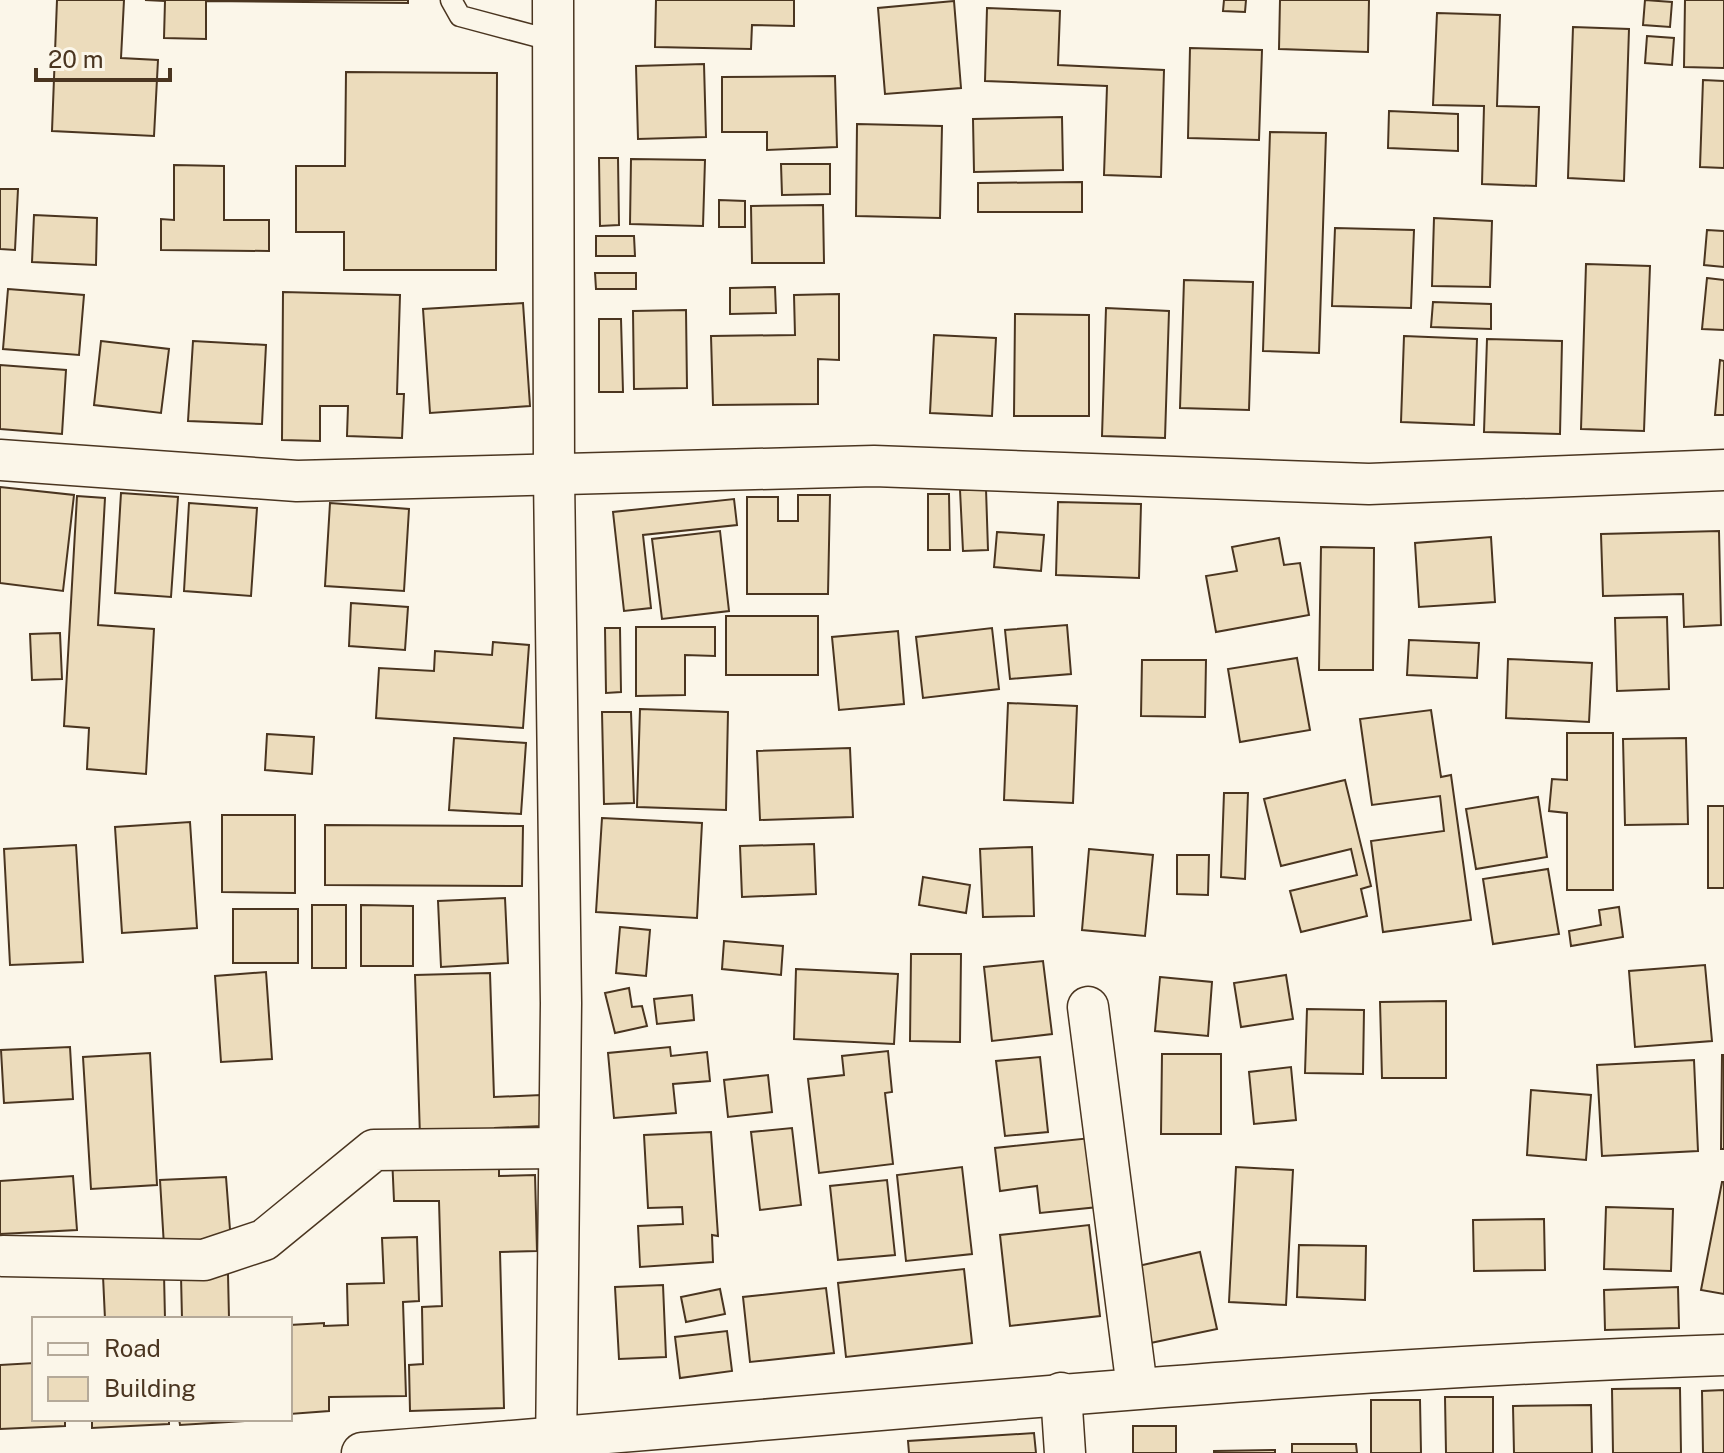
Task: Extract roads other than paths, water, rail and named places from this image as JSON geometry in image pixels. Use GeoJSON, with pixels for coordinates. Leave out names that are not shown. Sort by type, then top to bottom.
{"type":"FeatureCollection","features":[{"type":"Feature","properties":{"kind":"street"},"geometry":{"type":"LineString","coordinates":[[553,0],[554,475],[561,1003],[556,1446]]}},
{"type":"Feature","properties":{"kind":"street"},"geometry":{"type":"LineString","coordinates":[[0,460],[297,481],[874,466],[1369,484],[1724,470]]}},
{"type":"Feature","properties":{"kind":"street"},"geometry":{"type":"LineString","coordinates":[[1088,1007],[1137,1388]]}},
{"type":"Feature","properties":{"kind":"street"},"geometry":{"type":"LineString","coordinates":[[3,1256],[204,1260],[264,1240],[374,1150],[559,1148]]}},
{"type":"Feature","properties":{"kind":"street"},"geometry":{"type":"LineString","coordinates":[[362,1453],[556,1446],[1061,1393],[1501,1364],[1724,1355]]}},
{"type":"Feature","properties":{"kind":"street"},"geometry":{"type":"LineString","coordinates":[[1061,1393],[1065,1453]]}},
{"type":"Feature","properties":{"kind":"lane"},"geometry":{"type":"LineString","coordinates":[[451,0],[460,16],[554,41]]}}]}
